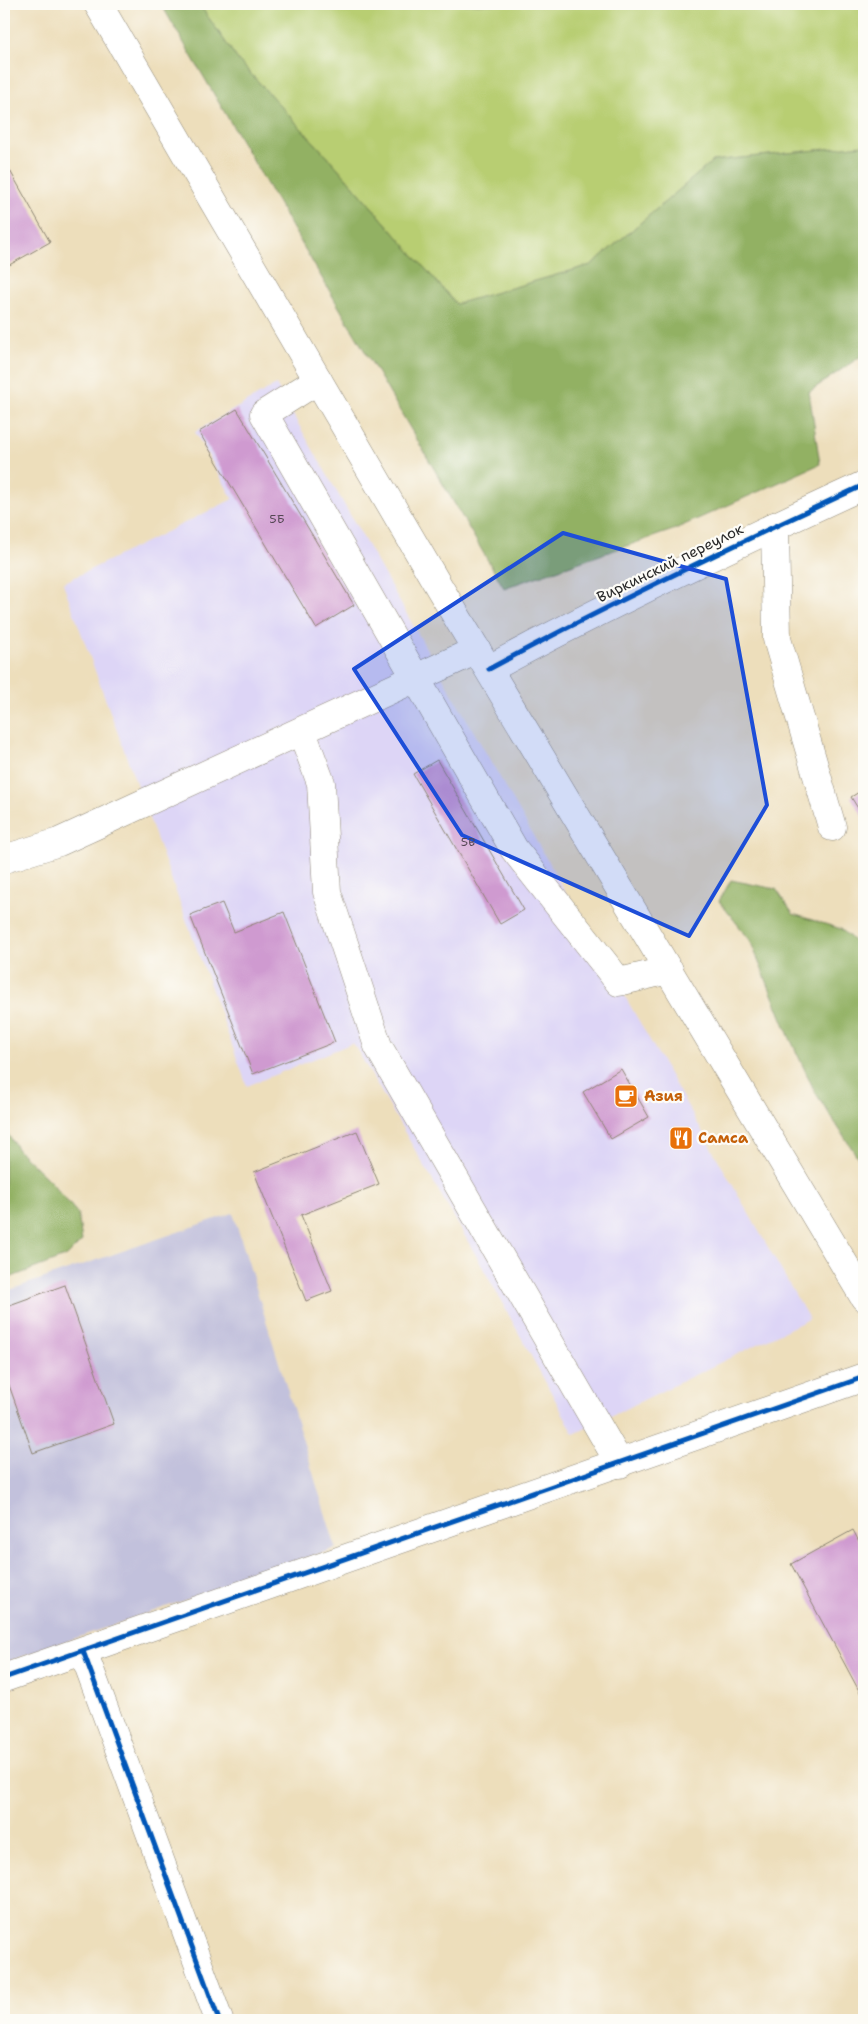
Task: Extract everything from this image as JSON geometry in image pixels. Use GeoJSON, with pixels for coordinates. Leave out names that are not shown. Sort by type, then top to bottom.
{"type":"FeatureCollection","features":[{"type":"Feature","properties":{"kind":"street"},"geometry":{"type":"LineString","coordinates":[[98,4],[483,660],[864,1297]]}},
{"type":"Feature","properties":{"kind":"street"},"geometry":{"type":"LineString","coordinates":[[318,380],[264,414],[514,849],[618,982],[669,970]]}},
{"type":"Feature","properties":{"kind":"street","name":"Виркинский переулок"},"geometry":{"type":"LineString","coordinates":[[4,859],[59,842],[416,680],[543,640],[775,526],[864,485]]}},
{"type":"Feature","properties":{"kind":"street"},"geometry":{"type":"LineString","coordinates":[[775,526],[777,639],[832,828]]}},
{"type":"Feature","properties":{"kind":"street"},"geometry":{"type":"LineString","coordinates":[[302,732],[321,783],[327,892],[378,1046],[620,1464]]}},
{"type":"Feature","properties":{"kind":"street"},"geometry":{"type":"LineString","coordinates":[[4,1678],[620,1464],[864,1377]]}},
{"type":"Feature","properties":{"kind":"street"},"geometry":{"type":"LineString","coordinates":[[83,1651],[219,2020]]}},
{"type":"Feature","properties":{"kind":"highlighted area"},"geometry":{"type":"Polygon","coordinates":[[[563,533],[726,579],[767,805],[689,936],[462,835],[354,669],[563,533]]]}},
{"type":"Feature","properties":{"kind":"shaded area"},"geometry":{"type":"Polygon","coordinates":[[[276,385],[809,1319],[574,1434],[477,1257],[353,1043],[247,1086],[63,583],[233,499],[195,432],[276,385]]]}},
{"type":"Feature","properties":{"kind":"shaded area"},"geometry":{"type":"Polygon","coordinates":[[[233,1213],[336,1548],[4,1663],[4,1292],[233,1213]]]}},
{"type":"Feature","properties":{"kind":"green space"},"geometry":{"type":"Polygon","coordinates":[[[161,4],[199,4],[238,60],[336,166],[456,304],[591,265],[713,161],[864,145],[864,354],[809,392],[820,464],[673,530],[504,588],[161,4]]]}},
{"type":"Feature","properties":{"kind":"green space"},"geometry":{"type":"Polygon","coordinates":[[[199,4],[864,4],[864,145],[713,161],[591,265],[456,304],[336,166],[238,60],[199,4]]]}},
{"type":"Feature","properties":{"kind":"green space"},"geometry":{"type":"Polygon","coordinates":[[[731,880],[776,889],[793,914],[841,929],[864,950],[864,1167],[815,1092],[789,1036],[750,940],[719,901],[731,880]]]}},
{"type":"Feature","properties":{"kind":"green space"},"geometry":{"type":"Polygon","coordinates":[[[4,1128],[18,1150],[51,1182],[78,1214],[82,1241],[67,1256],[4,1280],[4,1128]]]}},
{"type":"Feature","properties":{"kind":"building"},"geometry":{"type":"Polygon","coordinates":[[[4,160],[50,242],[4,268],[4,160]]]}},
{"type":"Feature","properties":{"kind":"building"},"geometry":{"type":"Polygon","coordinates":[[[237,409],[354,605],[316,628],[199,432],[237,409]]]}},
{"type":"Feature","properties":{"kind":"building"},"geometry":{"type":"Polygon","coordinates":[[[437,760],[524,910],[500,924],[413,774],[437,760]]]}},
{"type":"Feature","properties":{"kind":"building"},"geometry":{"type":"Polygon","coordinates":[[[864,789],[864,818],[851,797],[864,789]]]}},
{"type":"Feature","properties":{"kind":"building"},"geometry":{"type":"Polygon","coordinates":[[[222,903],[234,932],[284,912],[335,1042],[253,1074],[190,915],[222,903]]]}},
{"type":"Feature","properties":{"kind":"building"},"geometry":{"type":"Polygon","coordinates":[[[621,1069],[649,1117],[611,1139],[583,1092],[621,1069]]]}},
{"type":"Feature","properties":{"kind":"building"},"geometry":{"type":"Polygon","coordinates":[[[357,1131],[379,1184],[301,1215],[332,1291],[306,1301],[254,1172],[357,1131]]]}},
{"type":"Feature","properties":{"kind":"building"},"geometry":{"type":"Polygon","coordinates":[[[65,1285],[114,1424],[33,1453],[4,1371],[4,1307],[65,1285]]]}},
{"type":"Feature","properties":{"kind":"building"},"geometry":{"type":"Polygon","coordinates":[[[853,1530],[864,1551],[864,1700],[791,1564],[853,1530]]]}},
{"type":"Feature","properties":{"kind":"cycle path"},"geometry":{"type":"LineString","coordinates":[[489,669],[675,574],[864,485]]}},
{"type":"Feature","properties":{"kind":"cycle path"},"geometry":{"type":"LineString","coordinates":[[4,1678],[864,1377]]}},
{"type":"Feature","properties":{"kind":"cycle path"},"geometry":{"type":"LineString","coordinates":[[83,1651],[219,2020]]}},
{"type":"Feature","properties":{"kind":"place","name":"Азия"},"geometry":{"type":"Point","coordinates":[626,1096]}},
{"type":"Feature","properties":{"kind":"place","name":"Самса"},"geometry":{"type":"Point","coordinates":[681,1138]}}]}
